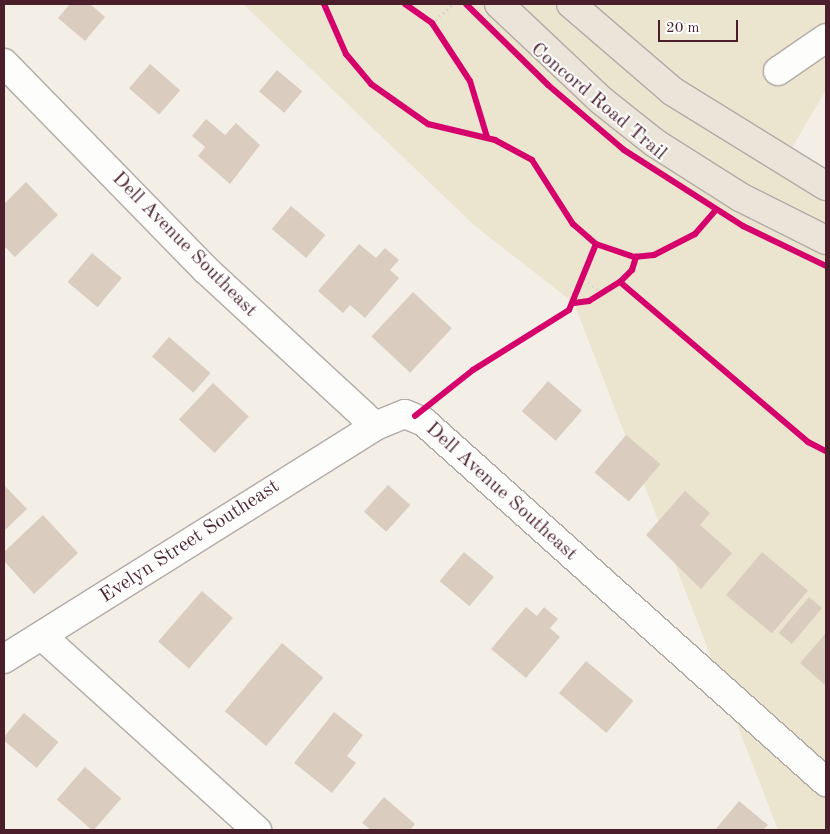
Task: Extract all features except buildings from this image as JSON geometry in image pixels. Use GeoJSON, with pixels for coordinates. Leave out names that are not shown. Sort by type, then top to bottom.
{"type":"FeatureCollection","features":[{"type":"Feature","properties":{"kind":"main road"},"geometry":{"type":"LineString","coordinates":[[499,4],[602,101],[655,143],[740,198],[826,240]]}},
{"type":"Feature","properties":{"kind":"main road"},"geometry":{"type":"LineString","coordinates":[[571,4],[672,91],[826,186]]}},
{"type":"Feature","properties":{"kind":"street"},"geometry":{"type":"LineString","coordinates":[[778,71],[826,38]]}},
{"type":"Feature","properties":{"kind":"street","name":"Dell Avenue Southeast"},"geometry":{"type":"LineString","coordinates":[[4,64],[205,269],[375,426],[405,414],[415,416],[826,782]]}},
{"type":"Feature","properties":{"kind":"street","name":"Evelyn Street Southeast"},"geometry":{"type":"LineString","coordinates":[[4,659],[375,426]]}},
{"type":"Feature","properties":{"kind":"street"},"geometry":{"type":"LineString","coordinates":[[42,636],[257,830]]}},
{"type":"Feature","properties":{"kind":"path"},"geometry":{"type":"LineString","coordinates":[[324,4],[346,54],[379,92],[428,124],[487,137],[515,149],[539,166],[573,224],[596,244],[636,256],[654,255],[684,241],[716,210]]}},
{"type":"Feature","properties":{"kind":"path"},"geometry":{"type":"LineString","coordinates":[[405,4],[432,24],[470,81],[487,137]]}},
{"type":"Feature","properties":{"kind":"path"},"geometry":{"type":"LineString","coordinates":[[432,24],[453,4]]}},
{"type":"Feature","properties":{"kind":"path"},"geometry":{"type":"LineString","coordinates":[[708,205],[722,214]]}},
{"type":"Feature","properties":{"kind":"path"},"geometry":{"type":"LineString","coordinates":[[574,303],[585,279],[596,244]]}},
{"type":"Feature","properties":{"kind":"path"},"geometry":{"type":"LineString","coordinates":[[415,416],[473,370],[574,303],[620,282],[632,270],[636,256]]}},
{"type":"Feature","properties":{"kind":"path"},"geometry":{"type":"LineString","coordinates":[[585,279],[601,292]]}},
{"type":"Feature","properties":{"kind":"path"},"geometry":{"type":"LineString","coordinates":[[620,282],[808,442],[826,451]]}},
{"type":"Feature","properties":{"kind":"shaded area"},"geometry":{"type":"Polygon","coordinates":[[[243,4],[826,4],[826,90],[777,173],[826,191],[826,830],[778,830],[574,303],[475,226],[243,4]]]}},
{"type":"Feature","properties":{"kind":"cycle path"},"geometry":{"type":"LineString","coordinates":[[324,4],[346,54],[371,84],[428,124],[495,140],[532,160],[573,224],[596,244],[569,310],[473,370],[415,416]]}},
{"type":"Feature","properties":{"kind":"cycle path"},"geometry":{"type":"LineString","coordinates":[[405,4],[432,23],[470,81],[487,137]]}},
{"type":"Feature","properties":{"kind":"cycle path","name":"Concord Road Trail"},"geometry":{"type":"LineString","coordinates":[[466,4],[548,85],[624,150],[743,226],[826,266]]}},
{"type":"Feature","properties":{"kind":"cycle path"},"geometry":{"type":"LineString","coordinates":[[596,244],[634,257],[654,255],[695,234],[716,210]]}},
{"type":"Feature","properties":{"kind":"cycle path"},"geometry":{"type":"LineString","coordinates":[[574,303],[589,301],[620,282],[632,270],[636,257]]}},
{"type":"Feature","properties":{"kind":"cycle path"},"geometry":{"type":"LineString","coordinates":[[620,282],[808,442],[826,451]]}}]}
